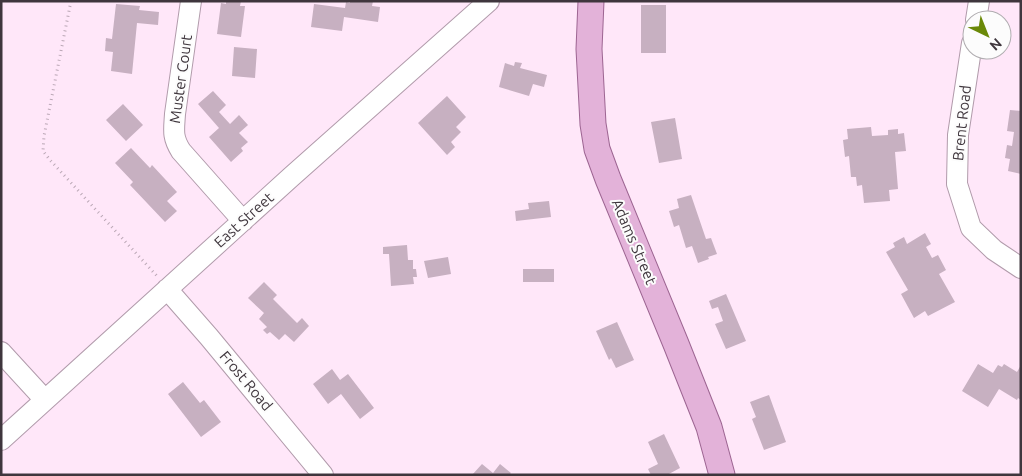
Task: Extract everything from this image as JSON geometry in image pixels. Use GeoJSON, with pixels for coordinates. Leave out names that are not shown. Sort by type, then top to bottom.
{"type":"FeatureCollection","features":[{"type":"Feature","properties":{"kind":"main road","name":"Adams Street"},"geometry":{"type":"LineString","coordinates":[[591,1],[589,49],[596,150],[709,427],[722,475]]}},
{"type":"Feature","properties":{"kind":"street","name":"Muster Court"},"geometry":{"type":"LineString","coordinates":[[191,1],[175,114],[175,141],[181,151],[243,221]]}},
{"type":"Feature","properties":{"kind":"street","name":"East Street"},"geometry":{"type":"LineString","coordinates":[[1,440],[45,400],[163,283],[243,221],[489,1]]}},
{"type":"Feature","properties":{"kind":"street","name":"Brent Road"},"geometry":{"type":"LineString","coordinates":[[969,60],[958,135],[957,184],[971,228],[994,250],[1021,268]]}},
{"type":"Feature","properties":{"kind":"street","name":"Frost Road"},"geometry":{"type":"LineString","coordinates":[[163,283],[323,475]]}},
{"type":"Feature","properties":{"kind":"street"},"geometry":{"type":"LineString","coordinates":[[1,352],[45,400]]}},
{"type":"Feature","properties":{"kind":"path"},"geometry":{"type":"LineString","coordinates":[[71,1],[44,136],[43,151],[163,283]]}},
{"type":"Feature","properties":{"kind":"building"},"geometry":{"type":"Polygon","coordinates":[[[226,1],[241,1],[240,6],[245,6],[241,37],[217,34],[221,3],[226,4],[226,1]]]}},
{"type":"Feature","properties":{"kind":"building"},"geometry":{"type":"Polygon","coordinates":[[[350,1],[373,1],[372,6],[380,7],[378,22],[344,17],[342,31],[311,27],[314,4],[345,8],[346,2],[350,3],[350,1]]]}},
{"type":"Feature","properties":{"kind":"building"},"geometry":{"type":"Polygon","coordinates":[[[116,4],[140,6],[139,10],[159,12],[158,25],[137,23],[132,74],[111,71],[113,52],[105,51],[106,38],[112,39],[116,4]]]}},
{"type":"Feature","properties":{"kind":"building"},"geometry":{"type":"Polygon","coordinates":[[[641,5],[666,5],[666,53],[641,53],[641,5]]]}},
{"type":"Feature","properties":{"kind":"building"},"geometry":{"type":"Polygon","coordinates":[[[234,47],[257,49],[255,78],[232,76],[234,47]]]}},
{"type":"Feature","properties":{"kind":"building"},"geometry":{"type":"Polygon","coordinates":[[[515,62],[522,63],[520,68],[547,75],[544,87],[533,84],[529,96],[499,87],[505,63],[514,66],[515,62]]]}},
{"type":"Feature","properties":{"kind":"building"},"geometry":{"type":"Polygon","coordinates":[[[213,91],[226,105],[219,112],[230,124],[239,115],[248,125],[239,133],[248,142],[241,148],[243,151],[231,162],[209,137],[219,128],[198,104],[213,91]]]}},
{"type":"Feature","properties":{"kind":"building"},"geometry":{"type":"Polygon","coordinates":[[[447,96],[466,117],[456,127],[461,132],[451,142],[455,147],[447,155],[418,123],[447,96]]]}},
{"type":"Feature","properties":{"kind":"building"},"geometry":{"type":"Polygon","coordinates":[[[123,104],[143,125],[126,141],[106,120],[123,104]]]}},
{"type":"Feature","properties":{"kind":"building"},"geometry":{"type":"Polygon","coordinates":[[[1010,110],[1021,111],[1021,174],[1008,171],[1010,159],[1005,158],[1007,145],[1012,146],[1014,132],[1007,131],[1010,110]]]}},
{"type":"Feature","properties":{"kind":"building"},"geometry":{"type":"Polygon","coordinates":[[[675,118],[682,159],[659,163],[651,122],[675,118]]]}},
{"type":"Feature","properties":{"kind":"building"},"geometry":{"type":"Polygon","coordinates":[[[871,127],[872,136],[888,135],[888,130],[898,129],[898,134],[904,133],[906,151],[895,152],[898,189],[889,190],[890,201],[864,203],[862,185],[857,186],[856,177],[851,177],[849,156],[845,157],[843,140],[848,139],[847,129],[871,127]]]}},
{"type":"Feature","properties":{"kind":"building"},"geometry":{"type":"Polygon","coordinates":[[[131,148],[150,168],[152,165],[177,192],[167,201],[177,211],[165,222],[130,185],[133,182],[115,163],[131,148]]]}},
{"type":"Feature","properties":{"kind":"building"},"geometry":{"type":"Polygon","coordinates":[[[691,195],[706,239],[711,238],[717,254],[698,263],[692,246],[686,248],[679,225],[674,227],[669,211],[679,208],[677,199],[691,195]]]}},
{"type":"Feature","properties":{"kind":"building"},"geometry":{"type":"Polygon","coordinates":[[[549,201],[551,217],[516,221],[515,211],[529,209],[528,203],[549,201]]]}},
{"type":"Feature","properties":{"kind":"building"},"geometry":{"type":"Polygon","coordinates":[[[925,233],[931,244],[926,247],[932,258],[938,255],[946,270],[939,274],[955,302],[928,316],[925,311],[914,318],[901,294],[908,290],[886,252],[895,247],[893,243],[904,237],[907,244],[925,233]]]}},
{"type":"Feature","properties":{"kind":"building"},"geometry":{"type":"Polygon","coordinates":[[[407,245],[408,260],[413,260],[413,269],[416,269],[417,277],[413,277],[414,284],[391,286],[389,254],[383,254],[383,247],[407,245]]]}},
{"type":"Feature","properties":{"kind":"building"},"geometry":{"type":"Polygon","coordinates":[[[448,257],[451,274],[428,278],[424,261],[448,257]]]}},
{"type":"Feature","properties":{"kind":"building"},"geometry":{"type":"Polygon","coordinates":[[[523,269],[554,269],[554,282],[523,282],[523,269]]]}},
{"type":"Feature","properties":{"kind":"building"},"geometry":{"type":"Polygon","coordinates":[[[264,282],[277,295],[273,299],[297,323],[302,318],[309,326],[294,342],[285,334],[279,340],[270,332],[267,334],[263,330],[267,327],[259,319],[264,313],[248,298],[264,282]]]}},
{"type":"Feature","properties":{"kind":"building"},"geometry":{"type":"Polygon","coordinates":[[[726,294],[746,341],[726,349],[715,324],[723,321],[718,307],[712,309],[709,301],[726,294]]]}},
{"type":"Feature","properties":{"kind":"building"},"geometry":{"type":"Polygon","coordinates":[[[617,322],[634,360],[616,368],[611,358],[609,360],[596,331],[617,322]]]}},
{"type":"Feature","properties":{"kind":"building"},"geometry":{"type":"Polygon","coordinates":[[[978,364],[993,373],[998,365],[1002,367],[1004,364],[1017,372],[1021,365],[1021,400],[1018,398],[1017,400],[999,389],[988,407],[962,391],[978,364]]]}},
{"type":"Feature","properties":{"kind":"building"},"geometry":{"type":"Polygon","coordinates":[[[332,369],[340,380],[348,374],[374,408],[360,419],[341,394],[328,404],[313,384],[332,369]]]}},
{"type":"Feature","properties":{"kind":"building"},"geometry":{"type":"Polygon","coordinates":[[[183,382],[200,403],[204,400],[221,422],[201,437],[168,394],[183,382]]]}},
{"type":"Feature","properties":{"kind":"building"},"geometry":{"type":"Polygon","coordinates":[[[769,395],[786,442],[764,450],[752,419],[756,417],[750,402],[769,395]]]}},
{"type":"Feature","properties":{"kind":"building"},"geometry":{"type":"Polygon","coordinates":[[[664,434],[680,468],[667,475],[651,475],[648,469],[658,464],[648,442],[664,434]]]}},
{"type":"Feature","properties":{"kind":"building"},"geometry":{"type":"Polygon","coordinates":[[[482,464],[493,473],[500,464],[511,473],[509,475],[472,475],[482,464]]]}}]}
